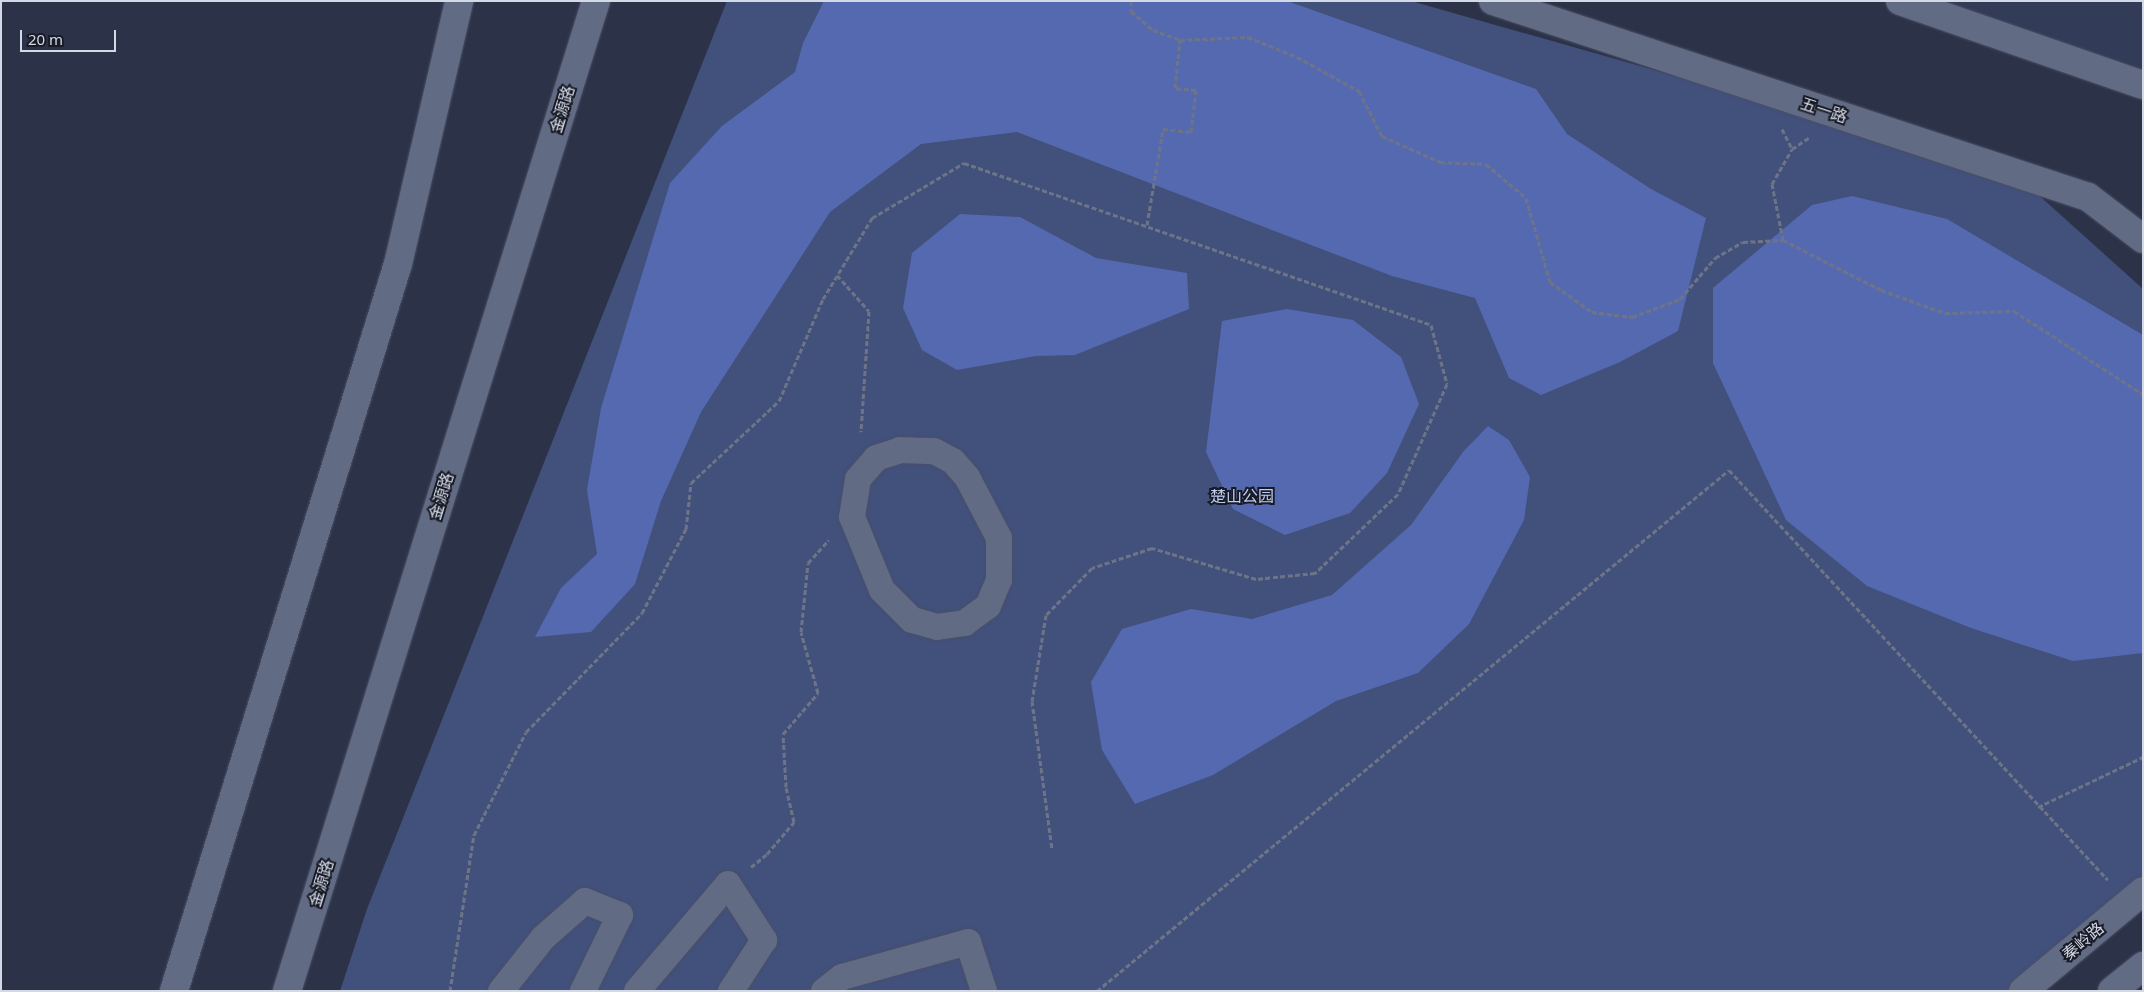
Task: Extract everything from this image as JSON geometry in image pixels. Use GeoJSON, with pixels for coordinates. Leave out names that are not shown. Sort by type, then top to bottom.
{"type":"FeatureCollection","features":[{"type":"Feature","properties":{"kind":"main road"},"geometry":{"type":"LineString","coordinates":[[174,991],[398,264],[459,1]]}},
{"type":"Feature","properties":{"kind":"main road","name":"金源路"},"geometry":{"type":"LineString","coordinates":[[287,991],[596,1]]}},
{"type":"Feature","properties":{"kind":"main road","name":"五一路"},"geometry":{"type":"LineString","coordinates":[[1494,1],[2088,197],[2143,239]]}},
{"type":"Feature","properties":{"kind":"main road"},"geometry":{"type":"LineString","coordinates":[[1900,1],[2143,85]]}},
{"type":"Feature","properties":{"kind":"main road","name":"秦岭路"},"geometry":{"type":"LineString","coordinates":[[2022,991],[2136,897]]}},
{"type":"Feature","properties":{"kind":"main road"},"geometry":{"type":"LineString","coordinates":[[2112,991],[2143,966]]}},
{"type":"Feature","properties":{"kind":"street"},"geometry":{"type":"LineString","coordinates":[[900,450],[934,451],[953,461],[967,477],[1000,538],[998,580],[988,606],[965,623],[937,627],[912,620],[882,590],[852,516],[858,479],[876,458],[900,450]]}},
{"type":"Feature","properties":{"kind":"street"},"geometry":{"type":"LineString","coordinates":[[637,991],[728,884],[764,940],[731,991]]}},
{"type":"Feature","properties":{"kind":"street"},"geometry":{"type":"LineString","coordinates":[[501,991],[542,938],[586,901],[620,915],[583,991]]}},
{"type":"Feature","properties":{"kind":"street"},"geometry":{"type":"LineString","coordinates":[[824,991],[842,977],[968,942],[984,991]]}},
{"type":"Feature","properties":{"kind":"path"},"geometry":{"type":"LineString","coordinates":[[1131,1],[1131,12],[1153,30],[1180,40],[1248,37],[1297,57],[1359,91],[1382,136],[1440,162],[1486,164],[1526,198],[1550,282],[1592,312],[1632,317],[1680,299],[1716,258],[1743,242],[1783,240],[1881,290],[1945,313],[2014,311],[2143,394]]}},
{"type":"Feature","properties":{"kind":"path"},"geometry":{"type":"LineString","coordinates":[[1146,225],[1163,129],[1191,132],[1196,90],[1175,88],[1180,40]]}},
{"type":"Feature","properties":{"kind":"path"},"geometry":{"type":"LineString","coordinates":[[1783,240],[1772,184],[1792,149],[1841,116]]}},
{"type":"Feature","properties":{"kind":"path"},"geometry":{"type":"LineString","coordinates":[[838,275],[869,310],[858,479]]}},
{"type":"Feature","properties":{"kind":"path"},"geometry":{"type":"LineString","coordinates":[[1098,991],[1729,470],[2038,807],[2136,897]]}},
{"type":"Feature","properties":{"kind":"path"},"geometry":{"type":"LineString","coordinates":[[728,884],[767,854],[794,822],[786,787],[783,734],[818,693],[800,632],[808,563],[852,516]]}},
{"type":"Feature","properties":{"kind":"path"},"geometry":{"type":"LineString","coordinates":[[2038,807],[2143,757]]}},
{"type":"Feature","properties":{"kind":"shaded area"},"geometry":{"type":"Polygon","coordinates":[[[1900,1],[2143,1],[2143,85],[1900,1]]]}},
{"type":"Feature","properties":{"kind":"green space","name":"楚山公园"},"geometry":{"type":"Polygon","coordinates":[[[727,1],[1411,1],[2013,172],[2143,289],[2143,891],[2023,991],[340,991],[367,909],[727,1]]]}},
{"type":"Feature","properties":{"kind":"green space"},"geometry":{"type":"Polygon","coordinates":[[[824,1],[1287,1],[1536,89],[1567,134],[1651,189],[1706,218],[1678,331],[1620,362],[1541,395],[1509,378],[1475,298],[1392,276],[1017,132],[921,144],[830,212],[701,412],[661,501],[635,584],[591,632],[535,637],[561,588],[597,554],[587,490],[601,408],[670,183],[722,126],[795,72],[803,43],[824,1]]]}},
{"type":"Feature","properties":{"kind":"green space"},"geometry":{"type":"Polygon","coordinates":[[[1852,196],[1947,219],[2143,335],[2143,653],[2073,661],[1971,628],[1867,586],[1786,520],[1713,363],[1713,288],[1812,205],[1852,196]]]}},
{"type":"Feature","properties":{"kind":"green space"},"geometry":{"type":"Polygon","coordinates":[[[960,214],[1020,217],[1096,258],[1187,273],[1189,309],[1075,355],[1036,356],[957,370],[922,350],[903,308],[912,253],[960,214]]]}},
{"type":"Feature","properties":{"kind":"green space"},"geometry":{"type":"Polygon","coordinates":[[[1287,309],[1353,320],[1401,357],[1419,404],[1387,473],[1350,513],[1285,535],[1233,509],[1206,452],[1222,321],[1287,309]]]}},
{"type":"Feature","properties":{"kind":"green space"},"geometry":{"type":"Polygon","coordinates":[[[1488,426],[1509,440],[1530,477],[1524,520],[1469,624],[1418,673],[1336,701],[1213,775],[1135,804],[1102,750],[1091,682],[1122,629],[1191,609],[1252,619],[1332,595],[1411,525],[1463,452],[1488,426]]]}}]}
